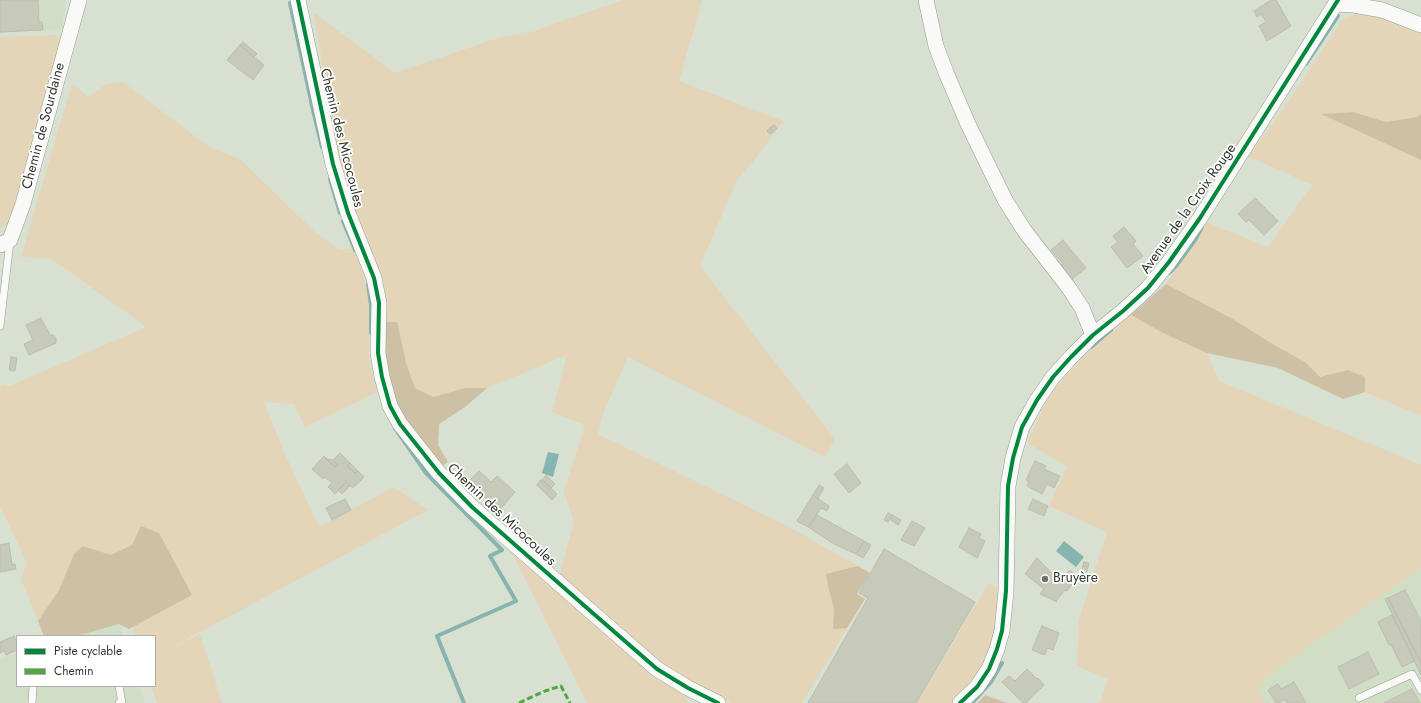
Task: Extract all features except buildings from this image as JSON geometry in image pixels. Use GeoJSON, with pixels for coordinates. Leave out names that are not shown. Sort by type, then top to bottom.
{"type":"FeatureCollection","features":[{"type":"Feature","properties":{"kind":"street","name":"Chemin de Sourdaine"},"geometry":{"type":"LineString","coordinates":[[5,242],[23,204],[79,0]]}},
{"type":"Feature","properties":{"kind":"street","name":"Chemin des Micocoules"},"geometry":{"type":"LineString","coordinates":[[298,0],[333,164],[348,213],[374,278],[379,303],[378,353],[382,377],[390,406],[400,424],[439,473],[472,507],[645,659],[657,669],[688,688],[718,703]]}},
{"type":"Feature","properties":{"kind":"street"},"geometry":{"type":"LineString","coordinates":[[926,0],[936,46],[947,75],[968,124],[1005,200],[1024,230],[1069,288],[1082,308],[1093,335]]}},
{"type":"Feature","properties":{"kind":"street"},"geometry":{"type":"LineString","coordinates":[[1337,2],[1382,10],[1421,25]]}},
{"type":"Feature","properties":{"kind":"street","name":"Avenue de la Croix Rouge"},"geometry":{"type":"LineString","coordinates":[[960,703],[977,687],[989,669],[1002,631],[1006,592],[1008,486],[1013,458],[1022,427],[1037,400],[1053,377],[1093,335],[1123,311],[1148,288],[1169,262],[1200,218],[1337,2]]}},
{"type":"Feature","properties":{"kind":"lane"},"geometry":{"type":"LineString","coordinates":[[0,326],[5,242]]}},
{"type":"Feature","properties":{"kind":"lane"},"geometry":{"type":"LineString","coordinates":[[1359,698],[1412,674],[1421,690]]}},
{"type":"Feature","properties":{"kind":"lane"},"geometry":{"type":"LineString","coordinates":[[32,703],[33,687]]}},
{"type":"Feature","properties":{"kind":"lane"},"geometry":{"type":"LineString","coordinates":[[119,687],[122,703],[119,703]]}},
{"type":"Feature","properties":{"kind":"shaded area"},"geometry":{"type":"Polygon","coordinates":[[[0,0],[66,0],[61,29],[0,33],[0,0]]]}},
{"type":"Feature","properties":{"kind":"shaded area"},"geometry":{"type":"Polygon","coordinates":[[[622,0],[702,0],[679,81],[783,121],[752,163],[737,180],[700,266],[835,439],[825,457],[628,357],[604,411],[598,434],[787,526],[858,566],[827,575],[828,587],[834,608],[833,628],[847,628],[802,703],[731,703],[692,685],[659,661],[559,577],[574,522],[564,491],[585,425],[552,412],[567,355],[487,388],[465,388],[433,397],[415,388],[406,363],[382,322],[343,188],[314,13],[395,73],[501,37],[529,33],[622,0]]]}},
{"type":"Feature","properties":{"kind":"shaded area"},"geometry":{"type":"Polygon","coordinates":[[[1357,13],[1383,17],[1421,34],[1421,114],[1417,117],[1386,122],[1353,112],[1322,114],[1421,160],[1421,416],[1365,392],[1365,377],[1348,370],[1320,377],[1305,362],[1231,318],[1166,284],[1206,222],[1268,247],[1312,185],[1248,156],[1290,100],[1341,21],[1357,13]]]}},
{"type":"Feature","properties":{"kind":"shaded area"},"geometry":{"type":"Polygon","coordinates":[[[55,35],[62,42],[9,224],[0,228],[0,37],[55,35]]]}},
{"type":"Feature","properties":{"kind":"shaded area"},"geometry":{"type":"Polygon","coordinates":[[[123,82],[208,146],[241,160],[315,232],[339,249],[357,249],[369,299],[369,359],[377,392],[305,427],[294,404],[264,402],[284,452],[319,527],[394,487],[428,510],[157,655],[200,634],[222,703],[157,703],[151,687],[156,687],[156,635],[135,635],[133,626],[192,595],[132,545],[111,555],[74,554],[59,590],[38,621],[21,579],[27,563],[0,506],[1,384],[10,386],[146,327],[52,259],[21,257],[72,84],[89,97],[106,84],[123,82]]]}},
{"type":"Feature","properties":{"kind":"shaded area"},"geometry":{"type":"Polygon","coordinates":[[[1353,112],[1386,122],[1417,117],[1421,114],[1421,160],[1321,114],[1353,112]]]}},
{"type":"Feature","properties":{"kind":"shaded area"},"geometry":{"type":"Polygon","coordinates":[[[1166,284],[1231,318],[1305,362],[1320,377],[1348,370],[1365,377],[1365,392],[1343,399],[1278,368],[1207,353],[1161,332],[1131,315],[1166,284]]]}},
{"type":"Feature","properties":{"kind":"shaded area"},"geometry":{"type":"Polygon","coordinates":[[[1131,315],[1161,332],[1207,353],[1219,381],[1421,465],[1421,568],[1266,677],[1258,689],[1265,703],[1100,703],[1108,679],[1077,666],[1079,620],[1107,532],[1049,506],[1067,466],[1027,443],[1046,402],[1069,372],[1131,315]]]}},
{"type":"Feature","properties":{"kind":"shaded area"},"geometry":{"type":"Polygon","coordinates":[[[382,322],[397,322],[406,363],[415,388],[433,397],[465,388],[487,388],[465,407],[439,424],[438,445],[448,462],[439,468],[406,423],[394,398],[384,356],[382,322]]]}},
{"type":"Feature","properties":{"kind":"shaded area"},"geometry":{"type":"Polygon","coordinates":[[[141,526],[159,533],[192,595],[129,629],[119,624],[80,635],[44,635],[38,621],[59,590],[74,554],[83,546],[111,555],[132,545],[141,526]]]}},
{"type":"Feature","properties":{"kind":"shaded area"},"geometry":{"type":"Polygon","coordinates":[[[509,547],[643,663],[684,694],[688,703],[587,703],[509,547]]]}},
{"type":"Feature","properties":{"kind":"shaded area"},"geometry":{"type":"Polygon","coordinates":[[[858,566],[870,573],[857,594],[865,599],[847,628],[833,629],[834,608],[826,574],[858,566]]]}},
{"type":"Feature","properties":{"kind":"shaded area"},"geometry":{"type":"Polygon","coordinates":[[[1421,568],[1421,703],[1265,703],[1258,689],[1266,677],[1421,568]]]}},
{"type":"Feature","properties":{"kind":"shaded area"},"geometry":{"type":"Polygon","coordinates":[[[989,583],[1000,589],[996,626],[990,649],[977,676],[951,703],[916,703],[989,583]]]}},
{"type":"Feature","properties":{"kind":"shaded area"},"geometry":{"type":"Polygon","coordinates":[[[119,624],[123,635],[80,635],[119,624]]]}},
{"type":"Feature","properties":{"kind":"shaded area"},"geometry":{"type":"Polygon","coordinates":[[[16,653],[16,687],[139,687],[145,703],[0,703],[0,658],[16,653]]]}},
{"type":"Feature","properties":{"kind":"shaded area"},"geometry":{"type":"Polygon","coordinates":[[[985,695],[1007,703],[978,703],[985,695]]]}},
{"type":"Feature","properties":{"kind":"water"},"geometry":{"type":"Polygon","coordinates":[[[548,452],[559,454],[553,477],[542,473],[548,452]]]}},
{"type":"Feature","properties":{"kind":"water"},"geometry":{"type":"Polygon","coordinates":[[[1064,541],[1084,557],[1076,567],[1056,551],[1064,541]]]}},
{"type":"Feature","properties":{"kind":"waterway"},"geometry":{"type":"LineString","coordinates":[[290,3],[322,147]]}},
{"type":"Feature","properties":{"kind":"waterway"},"geometry":{"type":"LineString","coordinates":[[1306,64],[1338,16]]}},
{"type":"Feature","properties":{"kind":"waterway"},"geometry":{"type":"LineString","coordinates":[[330,179],[340,213]]}},
{"type":"Feature","properties":{"kind":"waterway"},"geometry":{"type":"LineString","coordinates":[[343,221],[355,250]]}},
{"type":"Feature","properties":{"kind":"waterway"},"geometry":{"type":"LineString","coordinates":[[1169,273],[1195,240],[1202,227]]}},
{"type":"Feature","properties":{"kind":"waterway"},"geometry":{"type":"LineString","coordinates":[[368,284],[371,305],[371,333]]}},
{"type":"Feature","properties":{"kind":"waterway"},"geometry":{"type":"LineString","coordinates":[[1091,347],[1111,330]]}},
{"type":"Feature","properties":{"kind":"waterway"},"geometry":{"type":"LineString","coordinates":[[395,428],[426,473],[502,550],[490,556],[516,601],[437,636],[464,703]]}},
{"type":"Feature","properties":{"kind":"waterway"},"geometry":{"type":"LineString","coordinates":[[972,703],[991,682],[1002,663]]}},
{"type":"Feature","properties":{"kind":"marked path"},"geometry":{"type":"LineString","coordinates":[[519,703],[545,691],[561,686],[570,703]]}},
{"type":"Feature","properties":{"kind":"cycle path"},"geometry":{"type":"LineString","coordinates":[[298,0],[333,164],[348,213],[374,278],[379,303],[378,353],[382,377],[390,406],[400,424],[439,473],[472,507],[587,608],[657,669],[688,688],[718,703]]}},
{"type":"Feature","properties":{"kind":"cycle path"},"geometry":{"type":"LineString","coordinates":[[960,703],[977,687],[989,669],[1002,631],[1006,591],[1008,486],[1013,458],[1022,427],[1037,400],[1053,377],[1093,335],[1123,311],[1148,288],[1169,262],[1200,218],[1338,0]]}},
{"type":"Feature","properties":{"kind":"place","name":"Bruyère"},"geometry":{"type":"Point","coordinates":[1045,579]}}]}
